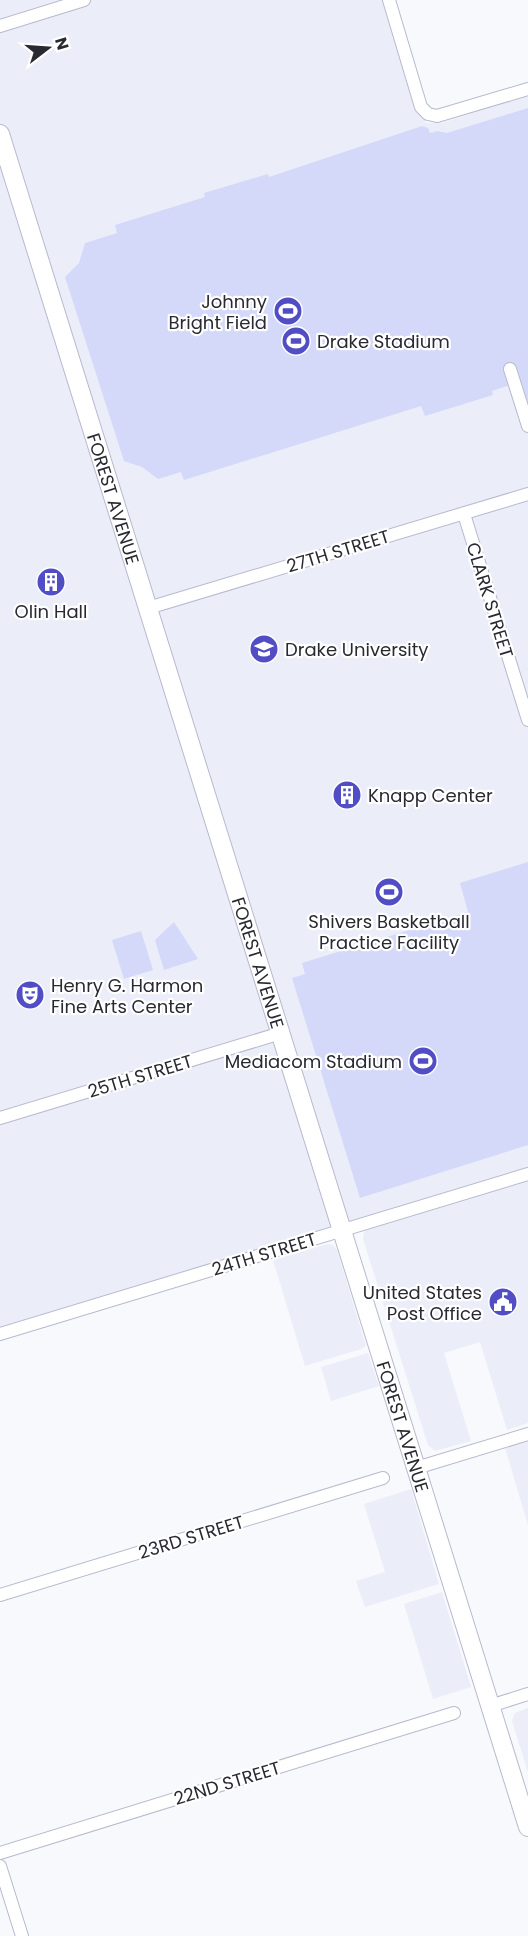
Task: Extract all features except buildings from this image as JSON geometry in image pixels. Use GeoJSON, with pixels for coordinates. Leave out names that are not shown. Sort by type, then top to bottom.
{"type":"FeatureCollection","features":[{"type":"Feature","properties":{"kind":"main road","name":"FOREST AVENUE"},"geometry":{"type":"LineString","coordinates":[[0,134],[528,1827]]}},
{"type":"Feature","properties":{"kind":"street"},"geometry":{"type":"LineString","coordinates":[[0,26],[84,0]]}},
{"type":"Feature","properties":{"kind":"street"},"geometry":{"type":"LineString","coordinates":[[388,0],[421,107],[428,114],[437,116],[528,89]]}},
{"type":"Feature","properties":{"kind":"street"},"geometry":{"type":"LineString","coordinates":[[510,369],[528,426]]}},
{"type":"Feature","properties":{"kind":"street","name":"27TH STREET"},"geometry":{"type":"LineString","coordinates":[[148,608],[528,494]]}},
{"type":"Feature","properties":{"kind":"street","name":"CLARK STREET"},"geometry":{"type":"LineString","coordinates":[[464,514],[528,720]]}},
{"type":"Feature","properties":{"kind":"street","name":"25TH STREET"},"geometry":{"type":"LineString","coordinates":[[0,1118],[281,1033]]}},
{"type":"Feature","properties":{"kind":"street","name":"24TH STREET"},"geometry":{"type":"LineString","coordinates":[[0,1334],[528,1174]]}},
{"type":"Feature","properties":{"kind":"street"},"geometry":{"type":"LineString","coordinates":[[416,1468],[528,1434]]}},
{"type":"Feature","properties":{"kind":"street","name":"23RD STREET"},"geometry":{"type":"LineString","coordinates":[[0,1595],[383,1478]]}},
{"type":"Feature","properties":{"kind":"street"},"geometry":{"type":"LineString","coordinates":[[490,1706],[528,1694]]}},
{"type":"Feature","properties":{"kind":"street","name":"22ND STREET"},"geometry":{"type":"LineString","coordinates":[[0,1853],[454,1713]]}},
{"type":"Feature","properties":{"kind":"street"},"geometry":{"type":"LineString","coordinates":[[0,1866],[22,1936]]}},
{"type":"Feature","properties":{"kind":"shaded area","name":"Drake University"},"geometry":{"type":"Polygon","coordinates":[[[0,0],[389,0],[426,123],[441,123],[528,96],[528,1174],[0,1335],[0,0]]]}},
{"type":"Feature","properties":{"kind":"shaded area","name":"Drake Stadium"},"geometry":{"type":"Polygon","coordinates":[[[528,108],[528,409],[519,382],[492,391],[493,395],[425,416],[421,406],[184,480],[181,472],[158,479],[142,467],[124,461],[65,277],[79,263],[85,243],[117,233],[115,225],[205,197],[204,193],[268,174],[269,177],[422,126],[428,128],[430,133],[437,131],[447,133],[528,108]]]}},
{"type":"Feature","properties":{"kind":"shaded area","name":"Mediacom Stadium"},"geometry":{"type":"Polygon","coordinates":[[[528,862],[528,1145],[360,1198],[292,978],[305,974],[302,963],[468,912],[460,883],[528,862]]]}},
{"type":"Feature","properties":{"kind":"shaded area"},"geometry":{"type":"Polygon","coordinates":[[[174,922],[198,959],[164,970],[155,940],[174,922]]]}},
{"type":"Feature","properties":{"kind":"shaded area"},"geometry":{"type":"Polygon","coordinates":[[[141,931],[153,970],[124,979],[112,940],[141,931]]]}},
{"type":"Feature","properties":{"kind":"shaded area"},"geometry":{"type":"Polygon","coordinates":[[[528,1180],[528,1423],[507,1430],[480,1342],[444,1353],[471,1441],[435,1451],[428,1445],[363,1239],[364,1232],[369,1228],[528,1180]]]}},
{"type":"Feature","properties":{"kind":"shaded area"},"geometry":{"type":"Polygon","coordinates":[[[328,1244],[333,1245],[337,1250],[366,1346],[305,1366],[273,1260],[328,1244]]]}},
{"type":"Feature","properties":{"kind":"shaded area"},"geometry":{"type":"Polygon","coordinates":[[[368,1353],[379,1386],[331,1401],[321,1367],[368,1353]]]}},
{"type":"Feature","properties":{"kind":"shaded area"},"geometry":{"type":"Polygon","coordinates":[[[528,1441],[528,1525],[505,1448],[528,1441]]]}},
{"type":"Feature","properties":{"kind":"shaded area"},"geometry":{"type":"Polygon","coordinates":[[[411,1489],[439,1584],[365,1607],[356,1581],[385,1572],[364,1504],[411,1489]]]}},
{"type":"Feature","properties":{"kind":"shaded area"},"geometry":{"type":"Polygon","coordinates":[[[442,1592],[471,1687],[433,1699],[404,1604],[442,1592]]]}},
{"type":"Feature","properties":{"kind":"shaded area"},"geometry":{"type":"Polygon","coordinates":[[[528,1708],[528,1772],[512,1721],[515,1713],[528,1708]]]}},
{"type":"Feature","properties":{"kind":"place","name":"Johnny Bright Field"},"geometry":{"type":"Point","coordinates":[288,311]}},
{"type":"Feature","properties":{"kind":"place","name":"Drake Stadium"},"geometry":{"type":"Point","coordinates":[296,341]}},
{"type":"Feature","properties":{"kind":"place","name":"Olin Hall"},"geometry":{"type":"Point","coordinates":[51,582]}},
{"type":"Feature","properties":{"kind":"place","name":"Drake University"},"geometry":{"type":"Point","coordinates":[264,649]}},
{"type":"Feature","properties":{"kind":"place","name":"Knapp Center"},"geometry":{"type":"Point","coordinates":[347,795]}},
{"type":"Feature","properties":{"kind":"place","name":"Shivers Basketball Practice Facility"},"geometry":{"type":"Point","coordinates":[389,892]}},
{"type":"Feature","properties":{"kind":"place","name":"Henry G. Harmon Fine Arts Center"},"geometry":{"type":"Point","coordinates":[30,995]}},
{"type":"Feature","properties":{"kind":"place","name":"Mediacom Stadium"},"geometry":{"type":"Point","coordinates":[423,1061]}},
{"type":"Feature","properties":{"kind":"place","name":"United States Post Office"},"geometry":{"type":"Point","coordinates":[503,1302]}}]}
